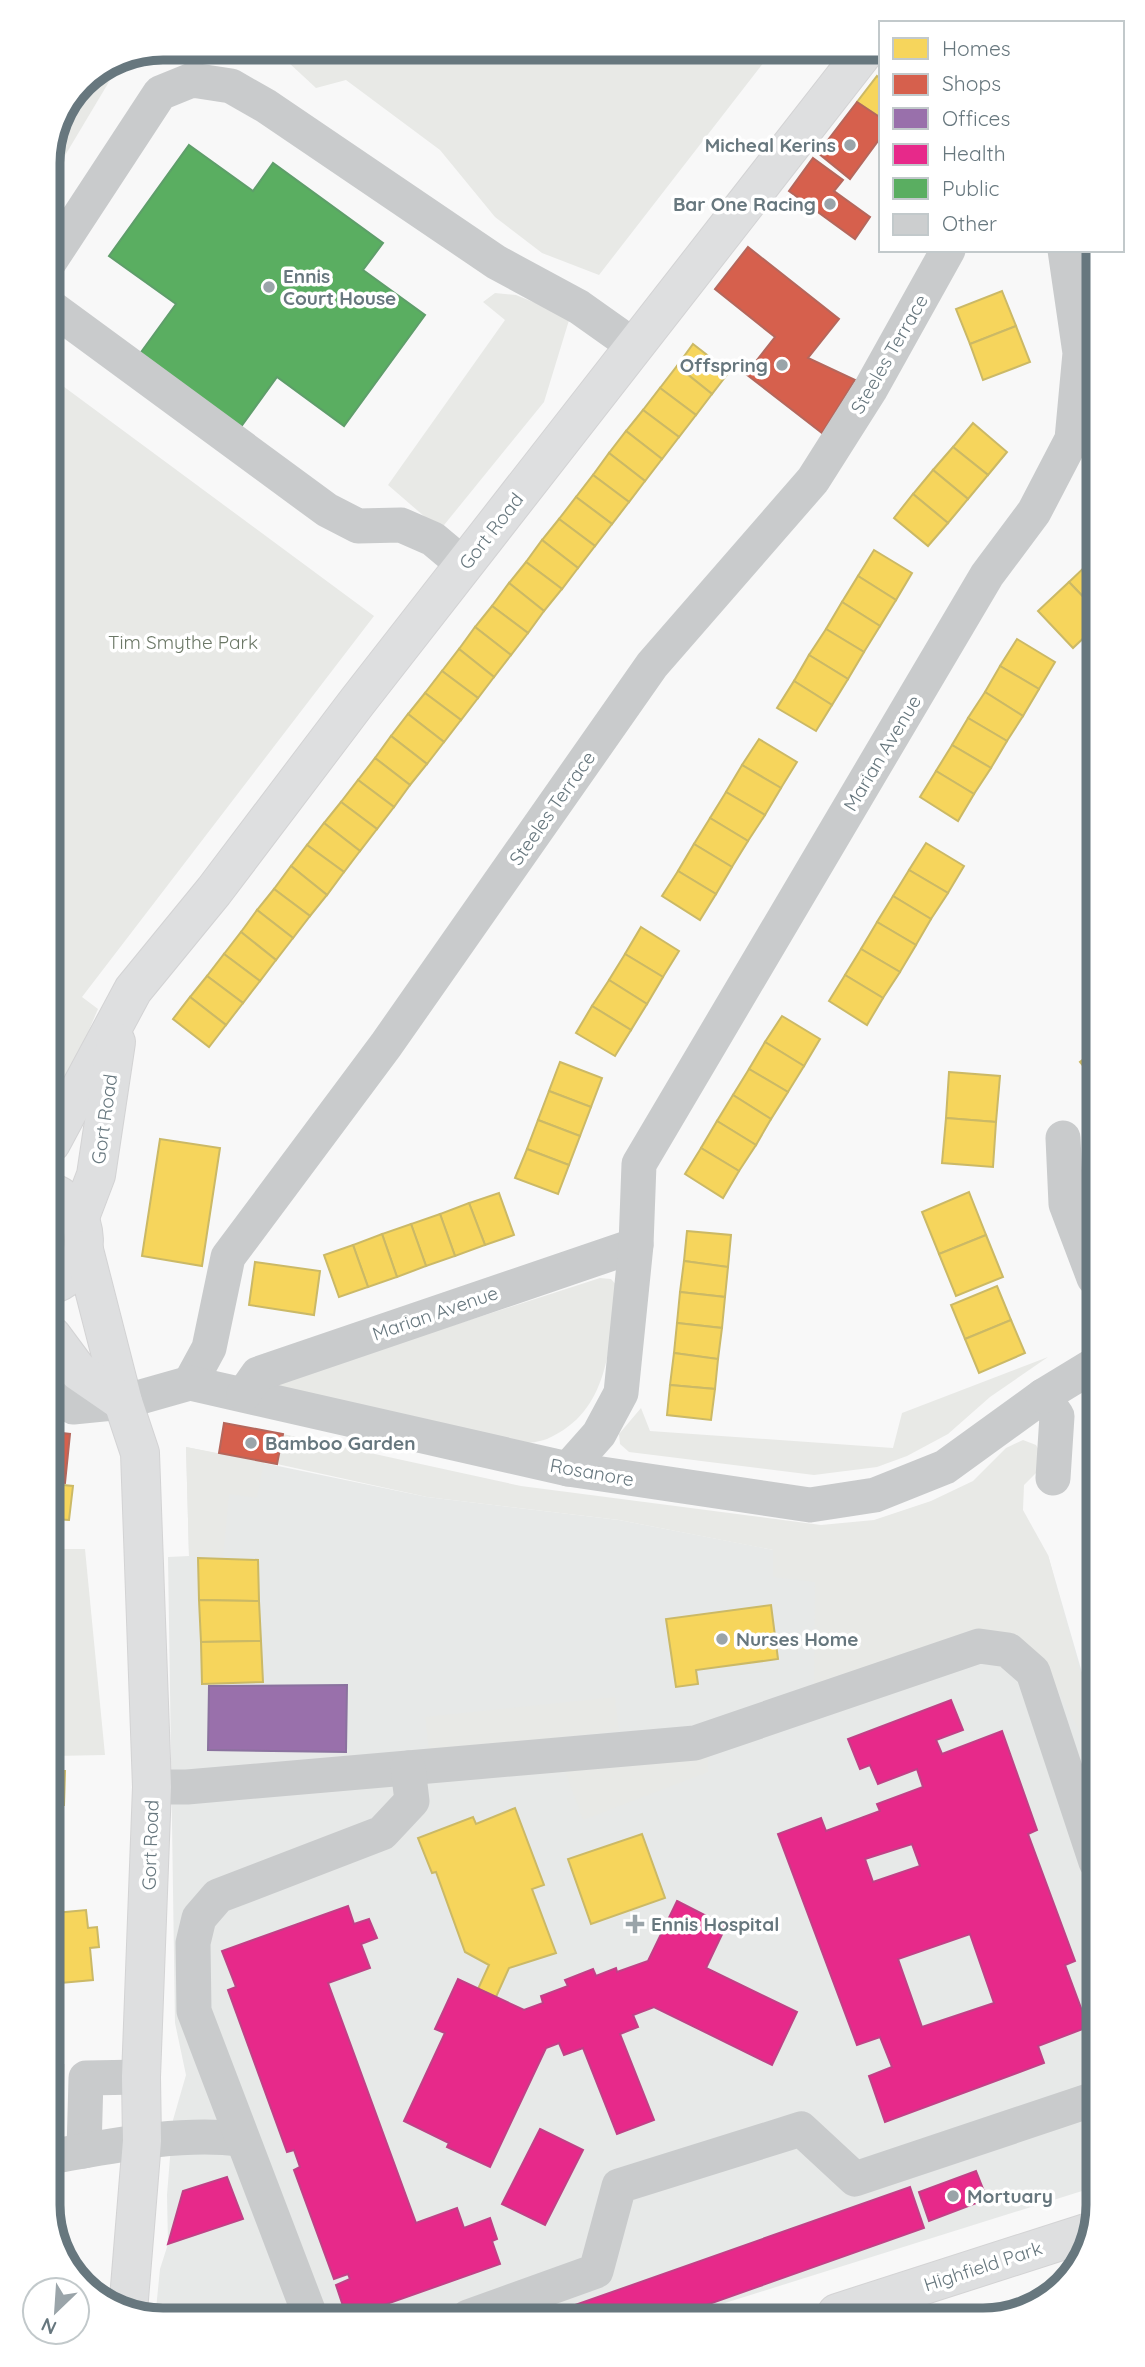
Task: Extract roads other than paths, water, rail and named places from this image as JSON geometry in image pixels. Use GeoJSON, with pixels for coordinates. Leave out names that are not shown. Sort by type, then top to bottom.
{"type":"FeatureCollection","features":[{"type":"Feature","properties":{"kind":"main road","name":"Gort Road"},"geometry":{"type":"LineString","coordinates":[[60,1125],[120,1019],[133,990],[214,891],[464,565],[859,60]]}},
{"type":"Feature","properties":{"kind":"main road","name":"Gort Road"},"geometry":{"type":"LineString","coordinates":[[120,1019],[96,1175],[82,1233],[122,1402],[140,1453],[152,1787],[141,2077],[142,2141],[127,2301]]}},
{"type":"Feature","properties":{"kind":"main road"},"geometry":{"type":"LineString","coordinates":[[60,1197],[73,1205],[82,1233],[79,1264],[69,1276],[60,1281]]}},
{"type":"Feature","properties":{"kind":"main road"},"geometry":{"type":"LineString","coordinates":[[60,1347],[78,1371],[122,1402]]}},
{"type":"Feature","properties":{"kind":"main road","name":"Highfield Park"},"geometry":{"type":"LineString","coordinates":[[868,2308],[903,2302],[1081,2235]]}},
{"type":"Feature","properties":{"kind":"street"},"geometry":{"type":"LineString","coordinates":[[60,246],[160,93],[192,80],[231,86],[266,106],[496,262],[579,307],[634,346]]}},
{"type":"Feature","properties":{"kind":"street","name":"Steeles Terrace"},"geometry":{"type":"LineString","coordinates":[[190,1383],[209,1348],[228,1256],[386,1045],[652,665],[813,480],[870,390],[947,252]]}},
{"type":"Feature","properties":{"kind":"street","name":"Marian Avenue"},"geometry":{"type":"LineString","coordinates":[[568,1469],[599,1434],[621,1393],[636,1245],[639,1164],[987,575],[1034,512],[1072,439],[1080,353],[1065,252]]}},
{"type":"Feature","properties":{"kind":"street"},"geometry":{"type":"LineString","coordinates":[[60,314],[327,510],[358,526],[401,525],[433,539],[464,565]]}},
{"type":"Feature","properties":{"kind":"street"},"geometry":{"type":"LineString","coordinates":[[1063,1139],[1066,1204],[1086,1257]]}},
{"type":"Feature","properties":{"kind":"street","name":"Marian Avenue"},"geometry":{"type":"LineString","coordinates":[[244,1394],[258,1374],[636,1245]]}},
{"type":"Feature","properties":{"kind":"street","name":"Rosanore"},"geometry":{"type":"LineString","coordinates":[[60,1398],[73,1407],[122,1402],[190,1383],[568,1469],[810,1505],[874,1495],[945,1466],[1043,1396],[1086,1370]]}},
{"type":"Feature","properties":{"kind":"street"},"geometry":{"type":"LineString","coordinates":[[1043,1396],[1057,1416],[1053,1478]]}},
{"type":"Feature","properties":{"kind":"street"},"geometry":{"type":"LineString","coordinates":[[152,1787],[187,1787],[695,1743],[979,1646],[1008,1650],[1033,1672],[1085,1850]]}},
{"type":"Feature","properties":{"kind":"street"},"geometry":{"type":"LineString","coordinates":[[307,2307],[194,2011],[192,1943],[199,1918],[218,1896],[382,1833],[412,1801],[408,1768]]}},
{"type":"Feature","properties":{"kind":"street"},"geometry":{"type":"LineString","coordinates":[[141,2077],[86,2078],[70,2154],[142,2141],[208,2135],[241,2139]]}},
{"type":"Feature","properties":{"kind":"street"},"geometry":{"type":"LineString","coordinates":[[492,2307],[596,2271],[620,2186],[802,2129],[855,2179],[1086,2109]]}},
{"type":"Feature","properties":{"kind":"place","name":"Micheal Kerins"},"geometry":{"type":"Point","coordinates":[850,145]}},
{"type":"Feature","properties":{"kind":"place","name":"Bar One Racing"},"geometry":{"type":"Point","coordinates":[830,204]}},
{"type":"Feature","properties":{"kind":"place","name":"Ennis Court House"},"geometry":{"type":"Point","coordinates":[269,287]}},
{"type":"Feature","properties":{"kind":"place","name":"Offspring"},"geometry":{"type":"Point","coordinates":[782,365]}},
{"type":"Feature","properties":{"kind":"place","name":"Bamboo Garden"},"geometry":{"type":"Point","coordinates":[251,1443]}},
{"type":"Feature","properties":{"kind":"place","name":"Nurses Home"},"geometry":{"type":"Point","coordinates":[722,1639]}},
{"type":"Feature","properties":{"kind":"place","name":"Ennis Hospital"},"geometry":{"type":"Point","coordinates":[635,1924]}},
{"type":"Feature","properties":{"kind":"place","name":"Mortuary"},"geometry":{"type":"Point","coordinates":[953,2196]}},
{"type":"Feature","properties":{"kind":"park label","name":"Tim Smythe Park"},"geometry":{"type":"Point","coordinates":[183,642]}}]}
